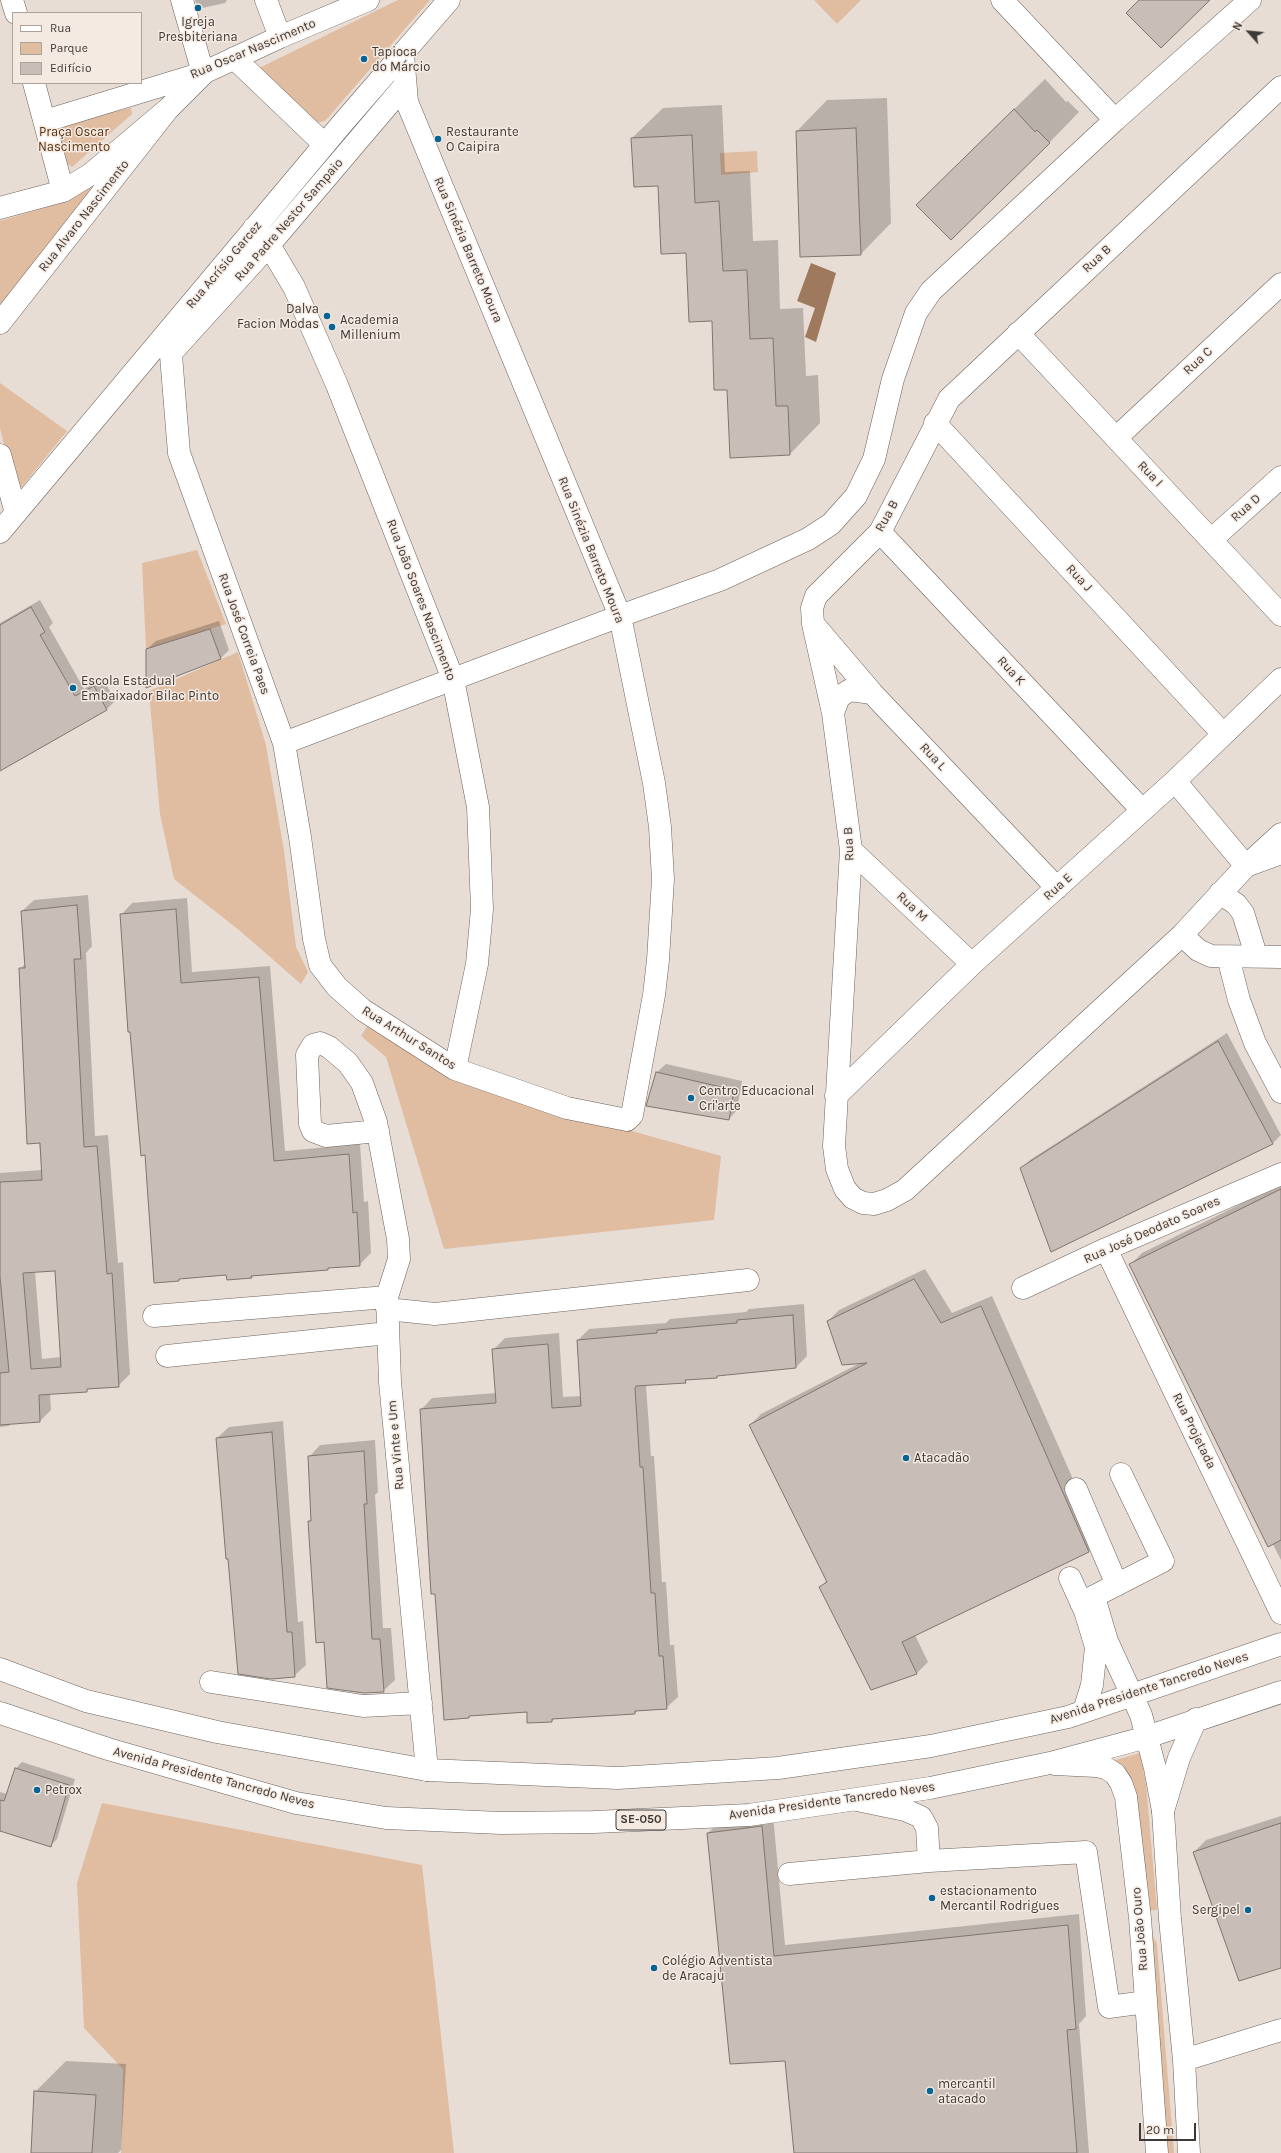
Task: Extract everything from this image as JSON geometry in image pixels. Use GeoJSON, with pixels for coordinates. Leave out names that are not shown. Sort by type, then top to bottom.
{"type":"FeatureCollection","features":[{"type":"Feature","properties":{"kind":"street"},"geometry":{"type":"LineString","coordinates":[[12,0],[16,12]]}},
{"type":"Feature","properties":{"kind":"street"},"geometry":{"type":"LineString","coordinates":[[0,208],[63,191],[91,174],[168,109],[203,73],[182,0]]}},
{"type":"Feature","properties":{"kind":"street"},"geometry":{"type":"LineString","coordinates":[[266,0],[280,37]]}},
{"type":"Feature","properties":{"kind":"street","name":"Rua Oscar Nascimento"},"geometry":{"type":"LineString","coordinates":[[45,121],[203,73],[280,37],[368,0]]}},
{"type":"Feature","properties":{"kind":"street","name":"Rua Acrísio Garcez"},"geometry":{"type":"LineString","coordinates":[[0,532],[324,144],[449,0]]}},
{"type":"Feature","properties":{"kind":"street"},"geometry":{"type":"LineString","coordinates":[[1002,0],[1115,120]]}},
{"type":"Feature","properties":{"kind":"street"},"geometry":{"type":"LineString","coordinates":[[284,743],[620,616],[720,580],[808,539],[831,524],[856,496],[874,459],[893,379],[916,313],[931,291],[1115,120],[1250,0]]}},
{"type":"Feature","properties":{"kind":"street","name":"Rua Sinézia Barreto Moura"},"geometry":{"type":"LineString","coordinates":[[403,54],[402,95],[620,616],[654,783],[660,827],[662,879],[658,960],[654,995],[630,1118]]}},
{"type":"Feature","properties":{"kind":"street"},"geometry":{"type":"LineString","coordinates":[[234,58],[324,144]]}},
{"type":"Feature","properties":{"kind":"street"},"geometry":{"type":"LineString","coordinates":[[34,84],[63,191]]}},
{"type":"Feature","properties":{"kind":"street","name":"Rua B"},"geometry":{"type":"LineString","coordinates":[[1281,87],[949,399],[880,532],[816,596],[812,608],[813,624],[833,713],[851,850],[836,1096],[834,1158],[845,1189],[853,1198],[863,1203],[874,1204],[887,1200],[905,1190],[1182,934],[1246,866],[1281,834]]}},
{"type":"Feature","properties":{"kind":"street"},"geometry":{"type":"LineString","coordinates":[[367,94],[402,95]]}},
{"type":"Feature","properties":{"kind":"street","name":"Rua Padre Nestor Sampaio"},"geometry":{"type":"LineString","coordinates":[[171,353],[402,95]]}},
{"type":"Feature","properties":{"kind":"street","name":"Rua Alvaro Nascimento"},"geometry":{"type":"LineString","coordinates":[[0,323],[168,109]]}},
{"type":"Feature","properties":{"kind":"street","name":"Rua João Soares Nascimento"},"geometry":{"type":"LineString","coordinates":[[254,228],[269,245],[294,287],[337,385],[453,679],[478,807],[482,909],[477,964],[455,1069]]}},
{"type":"Feature","properties":{"kind":"street","name":"Rua C"},"geometry":{"type":"LineString","coordinates":[[1116,438],[1281,284]]}},
{"type":"Feature","properties":{"kind":"street","name":"Rua José Correia Paes"},"geometry":{"type":"LineString","coordinates":[[169,331],[178,443],[182,462],[284,743],[300,838],[314,939]]}},
{"type":"Feature","properties":{"kind":"street","name":"Rua I"},"geometry":{"type":"LineString","coordinates":[[1018,333],[1212,539],[1281,615]]}},
{"type":"Feature","properties":{"kind":"street","name":"Rua J"},"geometry":{"type":"LineString","coordinates":[[936,423],[1223,734]]}},
{"type":"Feature","properties":{"kind":"street"},"geometry":{"type":"LineString","coordinates":[[0,455],[16,513]]}},
{"type":"Feature","properties":{"kind":"street","name":"Rua D"},"geometry":{"type":"LineString","coordinates":[[1212,539],[1281,477]]}},
{"type":"Feature","properties":{"kind":"street","name":"Rua K"},"geometry":{"type":"LineString","coordinates":[[880,532],[1142,810]]}},
{"type":"Feature","properties":{"kind":"street","name":"Rua L"},"geometry":{"type":"LineString","coordinates":[[813,624],[872,693],[1057,888]]}},
{"type":"Feature","properties":{"kind":"street","name":"Rua E"},"geometry":{"type":"LineString","coordinates":[[836,1096],[972,964],[1175,781],[1281,679]]}},
{"type":"Feature","properties":{"kind":"street"},"geometry":{"type":"LineString","coordinates":[[833,713],[839,697],[850,690],[872,693]]}},
{"type":"Feature","properties":{"kind":"street"},"geometry":{"type":"LineString","coordinates":[[1175,781],[1246,866],[1281,852]]}},
{"type":"Feature","properties":{"kind":"street","name":"Rua M"},"geometry":{"type":"LineString","coordinates":[[851,850],[972,964]]}},
{"type":"Feature","properties":{"kind":"street"},"geometry":{"type":"LineString","coordinates":[[1220,894],[1236,904],[1243,913],[1256,955]]}},
{"type":"Feature","properties":{"kind":"street"},"geometry":{"type":"LineString","coordinates":[[1182,934],[1205,954],[1228,957],[1256,955],[1281,957]]}},
{"type":"Feature","properties":{"kind":"street","name":"Rua Arthur Santos"},"geometry":{"type":"LineString","coordinates":[[314,939],[320,965],[337,987],[363,1010],[455,1069],[567,1108],[623,1120],[630,1118]]}},
{"type":"Feature","properties":{"kind":"street"},"geometry":{"type":"LineString","coordinates":[[1228,957],[1239,1000],[1255,1043],[1281,1092]]}},
{"type":"Feature","properties":{"kind":"street","name":"Rua Vinte e Um"},"geometry":{"type":"LineString","coordinates":[[377,1127],[400,1253],[387,1303],[390,1382],[427,1770]]}},
{"type":"Feature","properties":{"kind":"street","name":"Rua José Deodato Soares"},"geometry":{"type":"LineString","coordinates":[[1023,1288],[1106,1249],[1281,1174]]}},
{"type":"Feature","properties":{"kind":"street","name":"Rua Projetada"},"geometry":{"type":"LineString","coordinates":[[1106,1249],[1281,1613]]}},
{"type":"Feature","properties":{"kind":"street"},"geometry":{"type":"LineString","coordinates":[[154,1316],[387,1303],[435,1314],[748,1280]]}},
{"type":"Feature","properties":{"kind":"street"},"geometry":{"type":"LineString","coordinates":[[167,1356],[388,1334]]}},
{"type":"Feature","properties":{"kind":"street"},"geometry":{"type":"LineString","coordinates":[[1088,1600],[1163,1561],[1121,1474]]}},
{"type":"Feature","properties":{"kind":"street"},"geometry":{"type":"LineString","coordinates":[[1076,1489],[1117,1585]]}},
{"type":"Feature","properties":{"kind":"street"},"geometry":{"type":"LineString","coordinates":[[1070,1578],[1088,1600],[1132,1694],[1147,1737],[1163,1811],[1170,1919],[1184,2060],[1189,2153]]}},
{"type":"Feature","properties":{"kind":"street"},"geometry":{"type":"LineString","coordinates":[[1084,1711],[1092,1685],[1096,1647],[1088,1600]]}},
{"type":"Feature","properties":{"kind":"street","name":"Avenida Presidente Tancredo Neves"},"geometry":{"type":"LineString","coordinates":[[0,1669],[86,1701],[217,1732],[427,1770],[618,1778],[778,1768],[931,1746],[1068,1717],[1281,1644]]}},
{"type":"Feature","properties":{"kind":"street"},"geometry":{"type":"LineString","coordinates":[[211,1682],[363,1706],[421,1703]]}},
{"type":"Feature","properties":{"kind":"street","name":"Avenida Presidente Tancredo Neves"},"geometry":{"type":"LineString","coordinates":[[0,1713],[108,1750],[296,1803],[386,1818],[501,1823],[594,1822],[749,1815],[930,1788],[1050,1764],[1147,1737],[1196,1719],[1281,1692]]}},
{"type":"Feature","properties":{"kind":"street"},"geometry":{"type":"LineString","coordinates":[[1163,1811],[1179,1758],[1196,1719]]}},
{"type":"Feature","properties":{"kind":"street","name":"Rua João Ouro"},"geometry":{"type":"LineString","coordinates":[[1050,1764],[1096,1766],[1106,1768],[1115,1774],[1121,1783],[1127,1804],[1140,1918],[1157,2153]]}},
{"type":"Feature","properties":{"kind":"street"},"geometry":{"type":"LineString","coordinates":[[852,1799],[905,1810],[921,1817],[927,1828],[929,1861]]}},
{"type":"Feature","properties":{"kind":"street"},"geometry":{"type":"LineString","coordinates":[[789,1874],[929,1861],[1086,1852],[1109,2007],[1146,2002]]}},
{"type":"Feature","properties":{"kind":"street"},"geometry":{"type":"LineString","coordinates":[[1140,1918],[1152,1914],[1170,1919]]}},
{"type":"Feature","properties":{"kind":"street"},"geometry":{"type":"LineString","coordinates":[[1184,2060],[1281,2030]]}},
{"type":"Feature","properties":{"kind":"green space"},"geometry":{"type":"Polygon","coordinates":[[[398,0],[430,0],[325,121],[316,123],[253,71],[398,0]]]}},
{"type":"Feature","properties":{"kind":"green space"},"geometry":{"type":"Polygon","coordinates":[[[814,0],[861,0],[837,24],[814,0]]]}},
{"type":"Feature","properties":{"kind":"green space","name":"Praça Oscar Nascimento"},"geometry":{"type":"Polygon","coordinates":[[[131,108],[132,114],[72,167],[58,158],[53,124],[131,108]]]}},
{"type":"Feature","properties":{"kind":"green space"},"geometry":{"type":"Polygon","coordinates":[[[136,149],[0,314],[0,221],[57,204],[136,149]]]}},
{"type":"Feature","properties":{"kind":"green space"},"geometry":{"type":"Polygon","coordinates":[[[757,151],[758,172],[721,175],[720,153],[757,151]]]}},
{"type":"Feature","properties":{"kind":"green space"},"geometry":{"type":"Polygon","coordinates":[[[0,383],[67,431],[16,494],[0,428],[0,383]]]}},
{"type":"Feature","properties":{"kind":"green space"},"geometry":{"type":"Polygon","coordinates":[[[197,550],[226,624],[146,649],[142,563],[197,550]]]}},
{"type":"Feature","properties":{"kind":"green space"},"geometry":{"type":"Polygon","coordinates":[[[238,652],[266,745],[284,851],[296,947],[308,972],[301,984],[239,930],[174,879],[160,814],[149,691],[238,652]]]}},
{"type":"Feature","properties":{"kind":"green space"},"geometry":{"type":"Polygon","coordinates":[[[368,1025],[414,1056],[468,1085],[721,1156],[714,1220],[444,1249],[386,1057],[361,1036],[368,1025]]]}},
{"type":"Feature","properties":{"kind":"green space"},"geometry":{"type":"Polygon","coordinates":[[[1140,1753],[1146,1784],[1157,1910],[1140,1911],[1109,1762],[1140,1753]]]}},
{"type":"Feature","properties":{"kind":"green space"},"geometry":{"type":"Polygon","coordinates":[[[102,1803],[422,1865],[454,2153],[121,2153],[123,2069],[84,2028],[77,1883],[102,1803]]]}},
{"type":"Feature","properties":{"kind":"green space"},"geometry":{"type":"Polygon","coordinates":[[[1148,1925],[1157,1944],[1174,2153],[1162,2153],[1148,1925]]]}},
{"type":"Feature","properties":{"kind":"shaded area"},"geometry":{"type":"Polygon","coordinates":[[[811,263],[836,273],[816,342],[805,337],[815,308],[797,301],[811,263]]]}},
{"type":"Feature","properties":{"kind":"building"},"geometry":{"type":"Polygon","coordinates":[[[1139,0],[1210,0],[1161,48],[1126,13],[1139,0]]]}},
{"type":"Feature","properties":{"kind":"building"},"geometry":{"type":"Polygon","coordinates":[[[1014,109],[1035,132],[1037,130],[1050,143],[951,240],[916,205],[1014,109]]]}},
{"type":"Feature","properties":{"kind":"building"},"geometry":{"type":"Polygon","coordinates":[[[856,128],[861,255],[800,257],[796,131],[856,128]]]}},
{"type":"Feature","properties":{"kind":"building"},"geometry":{"type":"Polygon","coordinates":[[[692,135],[695,203],[719,201],[723,271],[747,270],[750,339],[773,338],[776,406],[788,406],[790,455],[730,458],[727,390],[714,390],[712,321],[689,322],[686,253],[661,254],[658,186],[634,187],[631,138],[692,135]]]}},
{"type":"Feature","properties":{"kind":"building"},"geometry":{"type":"Polygon","coordinates":[[[31,607],[45,632],[40,635],[75,696],[94,686],[107,710],[0,771],[0,625],[31,607]]]}},
{"type":"Feature","properties":{"kind":"building"},"geometry":{"type":"Polygon","coordinates":[[[210,629],[221,659],[146,688],[146,649],[210,629]]]}},
{"type":"Feature","properties":{"kind":"building"},"geometry":{"type":"Polygon","coordinates":[[[77,905],[81,959],[74,959],[84,1147],[97,1146],[107,1274],[112,1273],[119,1387],[87,1389],[87,1392],[39,1395],[40,1422],[0,1425],[0,1373],[9,1372],[0,1277],[0,1182],[42,1180],[40,1143],[27,1144],[19,968],[25,968],[21,911],[77,905]],[[55,1271],[23,1273],[31,1369],[61,1367],[55,1271]]]}},
{"type":"Feature","properties":{"kind":"building"},"geometry":{"type":"Polygon","coordinates":[[[176,909],[181,983],[259,977],[274,1161],[349,1154],[353,1213],[357,1212],[360,1266],[251,1276],[252,1278],[227,1280],[226,1275],[179,1279],[179,1281],[154,1283],[145,1155],[141,1156],[130,1032],[128,1032],[120,914],[176,909]]]}},
{"type":"Feature","properties":{"kind":"building"},"geometry":{"type":"Polygon","coordinates":[[[1218,1041],[1273,1144],[1051,1252],[1020,1168],[1218,1041]]]}},
{"type":"Feature","properties":{"kind":"building","name":"Centro Educacional Cri'arte"},"geometry":{"type":"Polygon","coordinates":[[[656,1072],[734,1090],[729,1120],[646,1106],[656,1072]]]}},
{"type":"Feature","properties":{"kind":"building"},"geometry":{"type":"Polygon","coordinates":[[[1281,1189],[1281,1540],[1268,1547],[1129,1264],[1281,1189]]]}},
{"type":"Feature","properties":{"kind":"building","name":"Atacadão"},"geometry":{"type":"Polygon","coordinates":[[[914,1279],[941,1323],[981,1306],[1089,1552],[902,1642],[917,1674],[871,1690],[819,1587],[827,1582],[749,1425],[867,1363],[842,1365],[827,1321],[914,1279]]]}},
{"type":"Feature","properties":{"kind":"building"},"geometry":{"type":"Polygon","coordinates":[[[793,1315],[796,1368],[717,1376],[717,1378],[685,1380],[686,1383],[636,1386],[635,1388],[640,1467],[643,1467],[651,1593],[655,1593],[659,1656],[663,1656],[667,1709],[635,1711],[635,1714],[552,1719],[552,1722],[527,1723],[527,1712],[469,1716],[469,1718],[444,1720],[435,1594],[431,1594],[420,1409],[496,1403],[492,1349],[548,1344],[552,1408],[581,1406],[577,1340],[657,1333],[657,1330],[737,1323],[737,1320],[793,1315]]]}},
{"type":"Feature","properties":{"kind":"building"},"geometry":{"type":"Polygon","coordinates":[[[272,1432],[287,1632],[292,1632],[295,1677],[271,1679],[238,1674],[228,1559],[226,1559],[216,1438],[272,1432]]]}},
{"type":"Feature","properties":{"kind":"building"},"geometry":{"type":"Polygon","coordinates":[[[364,1451],[367,1504],[364,1504],[372,1639],[380,1639],[384,1692],[364,1693],[327,1688],[324,1642],[316,1643],[308,1521],[311,1521],[308,1456],[364,1451]]]}},
{"type":"Feature","properties":{"kind":"building"},"geometry":{"type":"Polygon","coordinates":[[[15,1768],[69,1785],[51,1847],[0,1831],[0,1800],[4,1801],[15,1768]]]}},
{"type":"Feature","properties":{"kind":"building","name":"Sergipel"},"geometry":{"type":"Polygon","coordinates":[[[1281,1823],[1281,1968],[1239,1981],[1193,1852],[1281,1823]]]}},
{"type":"Feature","properties":{"kind":"building","name":"mercantil atacado"},"geometry":{"type":"Polygon","coordinates":[[[762,1826],[774,1956],[1068,1925],[1076,2029],[1067,2030],[1077,2153],[794,2153],[785,2061],[730,2064],[707,1833],[762,1826]]]}},
{"type":"Feature","properties":{"kind":"building"},"geometry":{"type":"Polygon","coordinates":[[[34,2091],[96,2095],[92,2153],[31,2153],[34,2091]]]}},
{"type":"Feature","properties":{"kind":"place","name":"Igreja Presbiteriana"},"geometry":{"type":"Point","coordinates":[198,8]}},
{"type":"Feature","properties":{"kind":"place","name":"Tapioca do Márcio"},"geometry":{"type":"Point","coordinates":[364,59]}},
{"type":"Feature","properties":{"kind":"place","name":"Restaurante O Caipira"},"geometry":{"type":"Point","coordinates":[438,139]}},
{"type":"Feature","properties":{"kind":"place","name":"Dalva Facion Modas"},"geometry":{"type":"Point","coordinates":[327,316]}},
{"type":"Feature","properties":{"kind":"place","name":"Academia Millenium"},"geometry":{"type":"Point","coordinates":[332,327]}},
{"type":"Feature","properties":{"kind":"place","name":"Escola Estadual Embaixador Bilac Pinto"},"geometry":{"type":"Point","coordinates":[73,688]}},
{"type":"Feature","properties":{"kind":"place","name":"Centro Educacional Cri'arte"},"geometry":{"type":"Point","coordinates":[691,1098]}},
{"type":"Feature","properties":{"kind":"place","name":"Atacadão"},"geometry":{"type":"Point","coordinates":[906,1458]}},
{"type":"Feature","properties":{"kind":"place","name":"Petrox"},"geometry":{"type":"Point","coordinates":[37,1790]}},
{"type":"Feature","properties":{"kind":"place","name":"estacionamento Mercantil Rodrigues"},"geometry":{"type":"Point","coordinates":[932,1898]}},
{"type":"Feature","properties":{"kind":"place","name":"Sergipel"},"geometry":{"type":"Point","coordinates":[1248,1910]}},
{"type":"Feature","properties":{"kind":"place","name":"Colégio Adventista de Aracaju"},"geometry":{"type":"Point","coordinates":[654,1968]}},
{"type":"Feature","properties":{"kind":"place","name":"mercantil atacado"},"geometry":{"type":"Point","coordinates":[930,2091]}}]}
